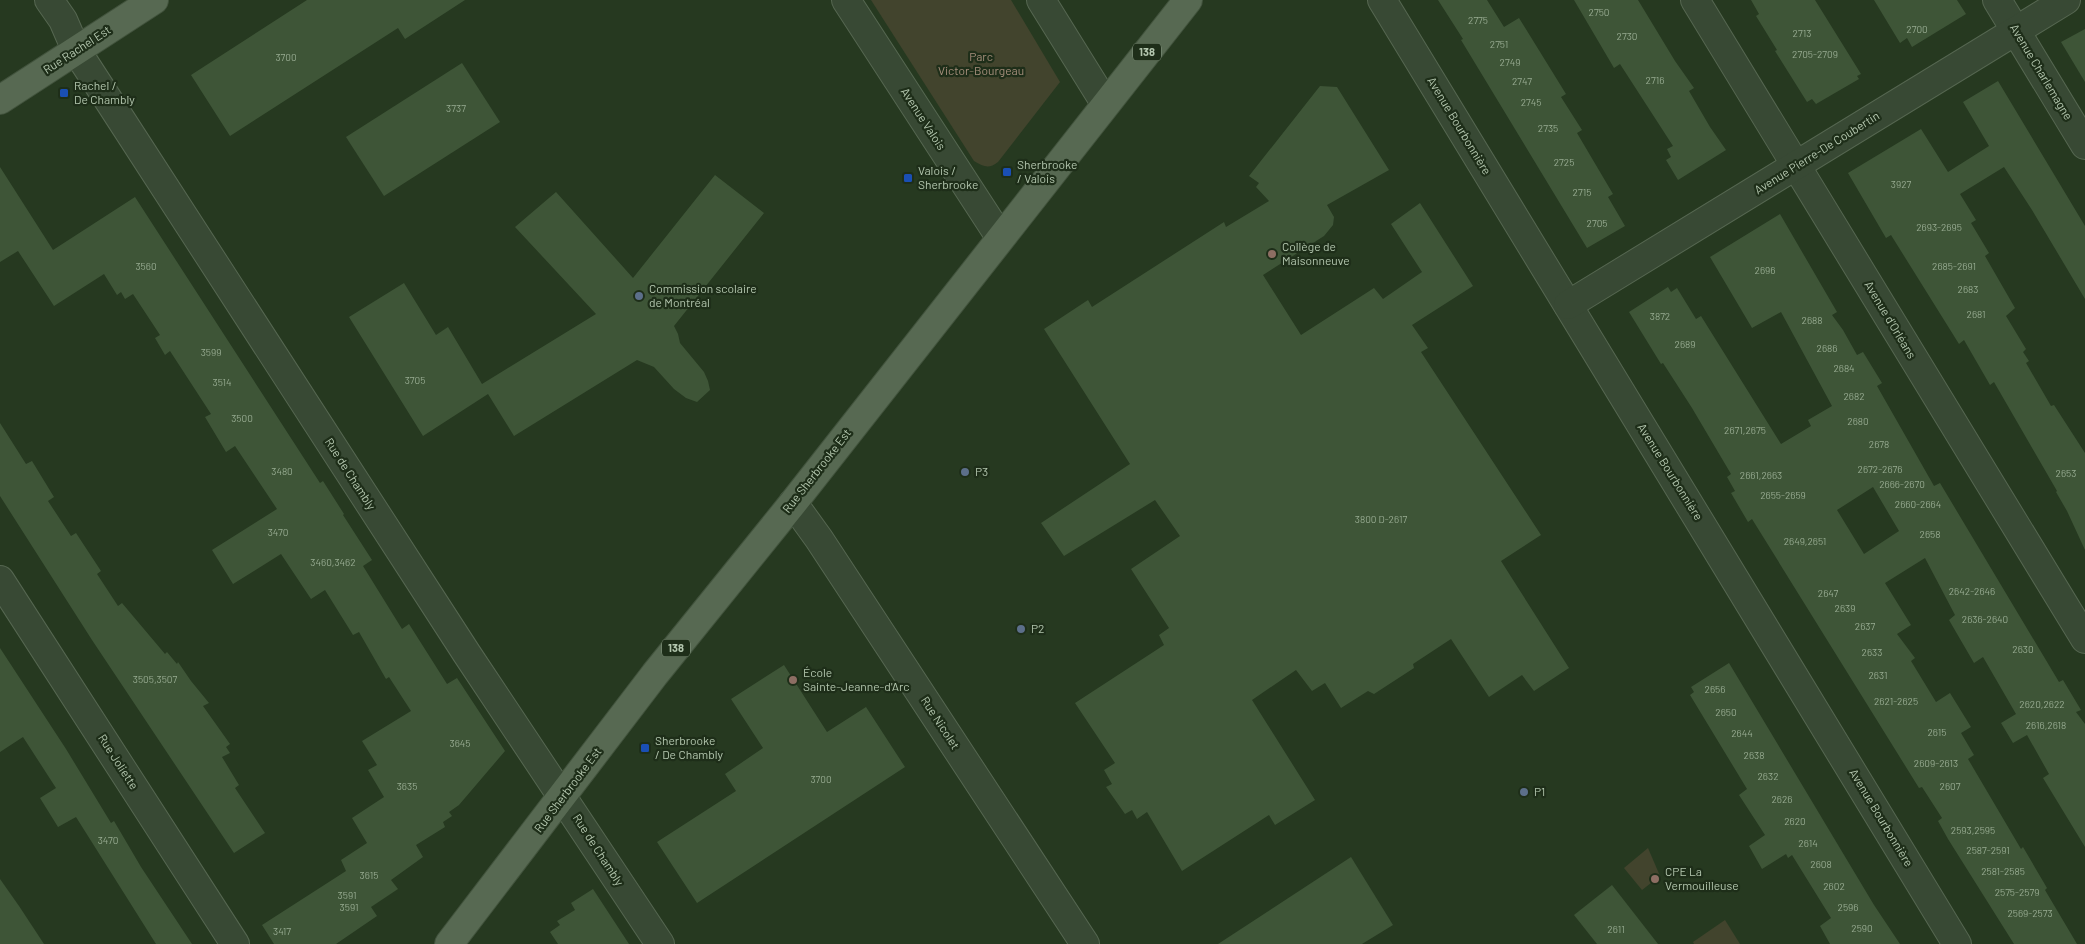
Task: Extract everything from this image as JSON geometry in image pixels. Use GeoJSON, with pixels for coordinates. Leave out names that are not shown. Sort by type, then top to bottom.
{"type":"FeatureCollection","features":[{"type":"Feature","properties":{"kind":"main road","name":"Rue Rachel Est"},"geometry":{"type":"LineString","coordinates":[[0,100],[154,0]]}},
{"type":"Feature","properties":{"kind":"main road","name":"Rue Sherbrooke Est"},"geometry":{"type":"LineString","coordinates":[[449,944],[655,674],[793,502],[1105,103],[1188,0]]}},
{"type":"Feature","properties":{"kind":"street","name":"Rue de Chambly"},"geometry":{"type":"LineString","coordinates":[[50,0],[76,50],[467,654],[660,944]]}},
{"type":"Feature","properties":{"kind":"street","name":"Avenue Valois"},"geometry":{"type":"LineString","coordinates":[[846,0],[1000,237]]}},
{"type":"Feature","properties":{"kind":"street"},"geometry":{"type":"LineString","coordinates":[[1040,0],[1105,103]]}},
{"type":"Feature","properties":{"kind":"street","name":"Avenue Bourbonnière"},"geometry":{"type":"LineString","coordinates":[[1382,0],[1957,944]]}},
{"type":"Feature","properties":{"kind":"street","name":"Avenue d'Orléans"},"geometry":{"type":"LineString","coordinates":[[1695,0],[2085,640]]}},
{"type":"Feature","properties":{"kind":"street","name":"Avenue Charlemagne"},"geometry":{"type":"LineString","coordinates":[[1997,0],[2085,145]]}},
{"type":"Feature","properties":{"kind":"street","name":"Avenue Pierre-De Coubertin"},"geometry":{"type":"LineString","coordinates":[[1568,305],[2066,0]]}},
{"type":"Feature","properties":{"kind":"street","name":"Rue Nicolet"},"geometry":{"type":"LineString","coordinates":[[793,502],[1085,944]]}},
{"type":"Feature","properties":{"kind":"street","name":"Rue Joliette"},"geometry":{"type":"LineString","coordinates":[[0,580],[235,944]]}},
{"type":"Feature","properties":{"kind":"green space","name":"Parc Victor-Bourgeau"},"geometry":{"type":"Polygon","coordinates":[[[871,0],[1011,0],[1060,82],[998,162],[989,166],[981,165],[974,161],[871,0]]]}},
{"type":"Feature","properties":{"kind":"green space"},"geometry":{"type":"Polygon","coordinates":[[[1648,848],[1660,876],[1642,890],[1624,868],[1648,848]]]}},
{"type":"Feature","properties":{"kind":"green space"},"geometry":{"type":"Polygon","coordinates":[[[1725,920],[1740,944],[1694,944],[1693,942],[1725,920]]]}},
{"type":"Feature","properties":{"kind":"building"},"geometry":{"type":"Polygon","coordinates":[[[307,0],[465,0],[405,39],[398,28],[230,136],[191,75],[307,0]]]}},
{"type":"Feature","properties":{"kind":"building"},"geometry":{"type":"Polygon","coordinates":[[[1438,0],[1487,0],[1504,27],[1519,18],[1566,94],[1561,97],[1582,130],[1577,133],[1613,194],[1608,197],[1625,226],[1587,248],[1438,0]]]}},
{"type":"Feature","properties":{"kind":"building"},"geometry":{"type":"Polygon","coordinates":[[[1574,0],[1638,0],[1675,61],[1694,88],[1689,91],[1726,150],[1678,180],[1666,160],[1671,157],[1667,149],[1673,146],[1620,64],[1614,68],[1574,0]]]}},
{"type":"Feature","properties":{"kind":"building"},"geometry":{"type":"Polygon","coordinates":[[[1751,0],[1815,0],[1861,74],[1857,76],[1859,79],[1816,104],[1812,99],[1807,102],[1775,51],[1777,50],[1756,16],[1759,14],[1751,0]]]}},
{"type":"Feature","properties":{"kind":"building"},"geometry":{"type":"Polygon","coordinates":[[[1874,0],[1957,0],[1966,14],[1912,47],[1907,38],[1900,43],[1874,0]]]}},
{"type":"Feature","properties":{"kind":"building"},"geometry":{"type":"Polygon","coordinates":[[[2085,29],[2085,82],[2061,42],[2085,29]]]}},
{"type":"Feature","properties":{"kind":"building"},"geometry":{"type":"Polygon","coordinates":[[[462,63],[500,122],[384,196],[346,137],[462,63]]]}},
{"type":"Feature","properties":{"kind":"building"},"geometry":{"type":"Polygon","coordinates":[[[1998,81],[2085,226],[2085,299],[2004,167],[1960,194],[1976,220],[1971,223],[1989,253],[1985,256],[2015,308],[2006,316],[2026,349],[2023,352],[2029,361],[2026,363],[2051,406],[2054,405],[2085,453],[2085,550],[2057,491],[1994,382],[1990,385],[1964,340],[1959,344],[1891,235],[1886,238],[1848,173],[1921,129],[1948,172],[1989,146],[1963,102],[1998,81]]]}},
{"type":"Feature","properties":{"kind":"building"},"geometry":{"type":"Polygon","coordinates":[[[1320,86],[1337,87],[1389,170],[1327,205],[1334,217],[1333,225],[1324,236],[1263,275],[1301,335],[1374,288],[1383,299],[1422,272],[1391,224],[1420,203],[1473,286],[1412,325],[1428,348],[1421,352],[1541,535],[1501,561],[1569,668],[1534,691],[1522,675],[1489,697],[1451,639],[1413,664],[1414,668],[1374,694],[1368,691],[1341,708],[1325,683],[1312,691],[1296,670],[1252,700],[1315,800],[1275,825],[1269,815],[1182,871],[1147,812],[1137,819],[1132,810],[1125,814],[1106,787],[1112,784],[1104,770],[1115,763],[1075,703],[1164,645],[1159,635],[1169,628],[1131,569],[1180,536],[1155,500],[1064,556],[1041,523],[1130,464],[1044,329],[1088,300],[1092,307],[1224,222],[1226,227],[1269,201],[1256,187],[1259,183],[1249,176],[1320,86]]]}},
{"type":"Feature","properties":{"kind":"building"},"geometry":{"type":"Polygon","coordinates":[[[0,167],[53,250],[135,197],[320,483],[323,481],[344,514],[372,560],[363,566],[402,629],[409,624],[447,684],[457,678],[505,751],[459,805],[449,812],[452,816],[443,822],[445,827],[416,845],[423,857],[391,880],[398,889],[371,907],[377,916],[336,944],[274,944],[262,925],[346,871],[341,860],[367,843],[352,818],[384,797],[368,770],[377,765],[362,741],[411,711],[389,677],[386,679],[359,632],[353,635],[325,590],[311,599],[281,554],[233,584],[212,550],[277,509],[235,446],[226,452],[205,417],[211,414],[170,351],[165,355],[155,338],[160,335],[133,294],[125,299],[121,292],[117,295],[104,274],[54,306],[18,251],[0,262],[0,167]]]}},
{"type":"Feature","properties":{"kind":"building","name":"Commission scolaire de Montréal"},"geometry":{"type":"Polygon","coordinates":[[[715,175],[764,213],[674,326],[680,343],[704,372],[708,381],[710,390],[697,402],[686,398],[674,389],[654,367],[637,360],[514,436],[488,394],[423,436],[349,317],[404,283],[436,335],[448,327],[482,384],[596,314],[515,227],[556,192],[633,278],[715,175]]]}},
{"type":"Feature","properties":{"kind":"building"},"geometry":{"type":"Polygon","coordinates":[[[1780,214],[1837,312],[1832,315],[1857,355],[1863,352],[1882,383],[1877,386],[1934,486],[1940,483],[2059,682],[2063,680],[2081,710],[2076,712],[2085,724],[2085,847],[2043,778],[2049,774],[2027,735],[2013,743],[2001,723],[2016,714],[1983,657],[1974,663],[1949,620],[1955,615],[1925,558],[1885,583],[1911,625],[1897,634],[1915,658],[1911,661],[1936,702],[1950,693],[1971,727],[1961,733],[1974,755],[1968,759],[2021,849],[2023,847],[2047,888],[2045,890],[2077,944],[2014,944],[1948,839],[1938,821],[1942,818],[1922,787],[1919,788],[1752,519],[1748,522],[1731,493],[1735,491],[1727,477],[1731,474],[1692,408],[1663,363],[1661,364],[1629,312],[1668,287],[1671,292],[1677,288],[1696,319],[1701,316],[1781,444],[1811,426],[1808,420],[1832,406],[1781,312],[1752,328],[1710,257],[1780,214]],[[1873,487],[1837,510],[1864,554],[1899,531],[1873,487]]]}},
{"type":"Feature","properties":{"kind":"building"},"geometry":{"type":"Polygon","coordinates":[[[0,423],[26,464],[32,461],[54,497],[48,501],[71,536],[76,533],[101,571],[97,574],[118,606],[122,603],[165,654],[167,652],[177,664],[178,662],[209,703],[203,706],[230,744],[226,747],[230,753],[222,757],[239,785],[235,788],[265,833],[234,853],[92,640],[0,496],[0,423]]]}},
{"type":"Feature","properties":{"kind":"building"},"geometry":{"type":"Polygon","coordinates":[[[0,648],[66,749],[111,823],[114,821],[141,867],[192,944],[156,944],[76,817],[58,827],[40,798],[56,788],[23,737],[0,752],[0,648]]]}},
{"type":"Feature","properties":{"kind":"building"},"geometry":{"type":"Polygon","coordinates":[[[1729,663],[1874,905],[1900,944],[1830,944],[1820,926],[1831,918],[1792,855],[1788,858],[1786,854],[1762,869],[1749,846],[1765,835],[1739,795],[1747,789],[1690,695],[1694,692],[1691,687],[1729,663]]]}},
{"type":"Feature","properties":{"kind":"building"},"geometry":{"type":"Polygon","coordinates":[[[784,665],[827,732],[866,707],[905,767],[697,903],[657,842],[736,791],[725,774],[763,748],[731,699],[784,665]]]}},
{"type":"Feature","properties":{"kind":"building"},"geometry":{"type":"Polygon","coordinates":[[[1351,857],[1393,925],[1362,944],[1218,944],[1351,857]]]}},
{"type":"Feature","properties":{"kind":"building"},"geometry":{"type":"Polygon","coordinates":[[[0,879],[19,906],[44,944],[0,944],[0,879]]]}},
{"type":"Feature","properties":{"kind":"building"},"geometry":{"type":"Polygon","coordinates":[[[1612,885],[1658,944],[1597,944],[1574,915],[1612,885]]]}},
{"type":"Feature","properties":{"kind":"building"},"geometry":{"type":"Polygon","coordinates":[[[593,889],[629,944],[558,944],[550,932],[560,925],[557,921],[575,910],[571,903],[593,889]]]}},
{"type":"Feature","properties":{"kind":"place","name":"Rachel / De Chambly"},"geometry":{"type":"Point","coordinates":[64,93]}},
{"type":"Feature","properties":{"kind":"place","name":"Sherbrooke / Valois"},"geometry":{"type":"Point","coordinates":[1007,172]}},
{"type":"Feature","properties":{"kind":"place","name":"Valois / Sherbrooke"},"geometry":{"type":"Point","coordinates":[908,178]}},
{"type":"Feature","properties":{"kind":"place","name":"Collège de Maisonneuve"},"geometry":{"type":"Point","coordinates":[1272,254]}},
{"type":"Feature","properties":{"kind":"place","name":"Commission scolaire de Montréal"},"geometry":{"type":"Point","coordinates":[639,296]}},
{"type":"Feature","properties":{"kind":"place","name":"P3"},"geometry":{"type":"Point","coordinates":[965,472]}},
{"type":"Feature","properties":{"kind":"place","name":"P2"},"geometry":{"type":"Point","coordinates":[1021,629]}},
{"type":"Feature","properties":{"kind":"place","name":"École Sainte-Jeanne-d'Arc"},"geometry":{"type":"Point","coordinates":[793,680]}},
{"type":"Feature","properties":{"kind":"place","name":"Sherbrooke / De Chambly"},"geometry":{"type":"Point","coordinates":[645,748]}},
{"type":"Feature","properties":{"kind":"place","name":"P1"},"geometry":{"type":"Point","coordinates":[1524,792]}},
{"type":"Feature","properties":{"kind":"place","name":"CPE La Vermouilleuse"},"geometry":{"type":"Point","coordinates":[1655,879]}}]}
